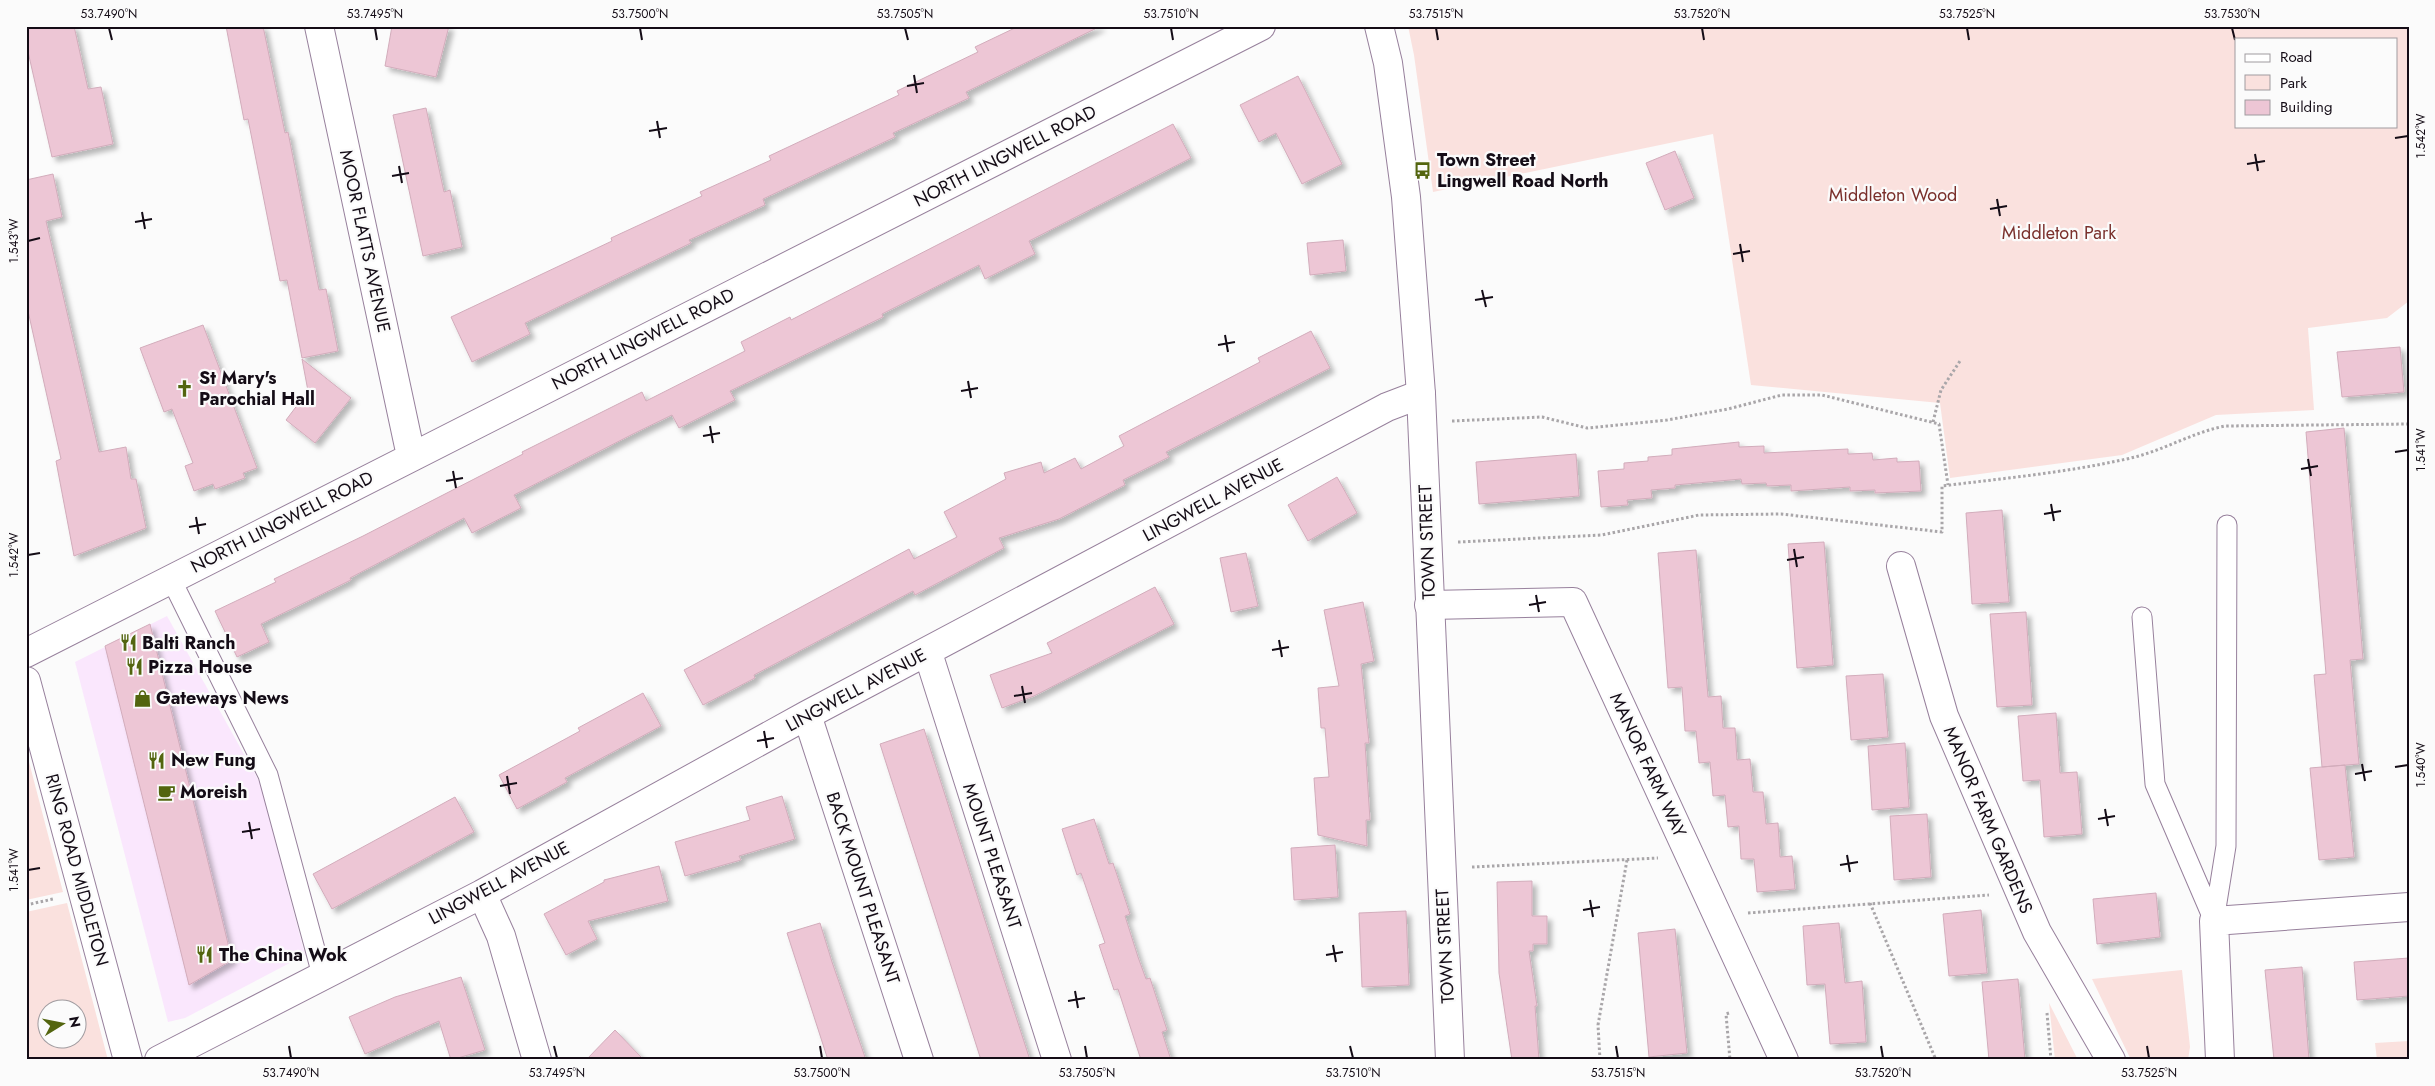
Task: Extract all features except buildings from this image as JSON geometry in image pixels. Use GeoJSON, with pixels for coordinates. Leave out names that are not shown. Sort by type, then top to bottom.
{"type":"FeatureCollection","features":[{"type":"Feature","properties":{"kind":"street","name":"MOOR FLATTS AVENUE"},"geometry":{"type":"LineString","coordinates":[[318,26],[411,456]]}},
{"type":"Feature","properties":{"kind":"street","name":"NORTH LINGWELL ROAD"},"geometry":{"type":"LineString","coordinates":[[26,653],[1261,26]]}},
{"type":"Feature","properties":{"kind":"street","name":"TOWN STREET"},"geometry":{"type":"LineString","coordinates":[[1379,26],[1388,63],[1406,197],[1421,394],[1450,1060]]}},
{"type":"Feature","properties":{"kind":"street","name":"LINGWELL AVENUE"},"geometry":{"type":"LineString","coordinates":[[159,1060],[482,894],[806,715],[928,653],[1387,407],[1421,394]]}},
{"type":"Feature","properties":{"kind":"street","name":"MANOR FARM GARDENS"},"geometry":{"type":"LineString","coordinates":[[1900,566],[1944,716],[2037,932],[2111,1060]]}},
{"type":"Feature","properties":{"kind":"street","name":"MANOR FARM WAY"},"geometry":{"type":"LineString","coordinates":[[1429,605],[1573,602],[1784,1060]]}},
{"type":"Feature","properties":{"kind":"street","name":"MOUNT PLEASANT"},"geometry":{"type":"LineString","coordinates":[[928,653],[1057,1060]]}},
{"type":"Feature","properties":{"kind":"street","name":"RING ROAD MIDDLETON"},"geometry":{"type":"LineString","coordinates":[[26,681],[128,1060]]}},
{"type":"Feature","properties":{"kind":"street","name":"BACK MOUNT PLEASANT"},"geometry":{"type":"LineString","coordinates":[[806,715],[919,1060]]}},
{"type":"Feature","properties":{"kind":"street"},"geometry":{"type":"LineString","coordinates":[[482,894],[501,936],[537,1060]]}},
{"type":"Feature","properties":{"kind":"street"},"geometry":{"type":"LineString","coordinates":[[2220,1060],[2214,921],[2409,907]]}},
{"type":"Feature","properties":{"kind":"lane"},"geometry":{"type":"LineString","coordinates":[[2214,921],[2226,846],[2227,525]]}},
{"type":"Feature","properties":{"kind":"lane"},"geometry":{"type":"LineString","coordinates":[[170,579],[268,775],[322,975]]}},
{"type":"Feature","properties":{"kind":"lane"},"geometry":{"type":"LineString","coordinates":[[2142,618],[2154,784],[2214,921]]}},
{"type":"Feature","properties":{"kind":"path"},"geometry":{"type":"LineString","coordinates":[[1933,422],[1941,390],[1960,361]]}},
{"type":"Feature","properties":{"kind":"path"},"geometry":{"type":"LineString","coordinates":[[1422,422],[1542,417],[1587,428],[1667,420],[1728,409],[1782,395],[1822,394],[1939,424],[1948,485]]}},
{"type":"Feature","properties":{"kind":"path"},"geometry":{"type":"LineString","coordinates":[[1428,543],[1602,535],[1699,515],[1782,514],[1942,532],[1942,486],[2103,464],[2138,456],[2207,429],[2225,426],[2409,424]]}},
{"type":"Feature","properties":{"kind":"path"},"geometry":{"type":"LineString","coordinates":[[1441,869],[1690,856]]}},
{"type":"Feature","properties":{"kind":"path"},"geometry":{"type":"LineString","coordinates":[[1600,1060],[1598,1025],[1626,860]]}},
{"type":"Feature","properties":{"kind":"path"},"geometry":{"type":"LineString","coordinates":[[1717,915],[2020,892]]}},
{"type":"Feature","properties":{"kind":"path"},"geometry":{"type":"LineString","coordinates":[[1870,904],[1936,1060]]}},
{"type":"Feature","properties":{"kind":"shaded area"},"geometry":{"type":"Polygon","coordinates":[[[167,616],[260,783],[305,955],[185,1018],[168,1022],[75,662],[167,616]]]}},
{"type":"Feature","properties":{"kind":"green space","name":"Middleton Wood"},"geometry":{"type":"Polygon","coordinates":[[[1408,26],[2409,26],[2409,301],[2387,318],[2308,328],[2314,410],[2216,415],[2122,455],[1950,478],[1940,403],[1751,385],[1713,134],[1433,192],[1414,55],[1408,26]]]}},
{"type":"Feature","properties":{"kind":"green space"},"geometry":{"type":"Polygon","coordinates":[[[29,762],[63,892],[26,900],[26,765],[29,762]]]}},
{"type":"Feature","properties":{"kind":"green space"},"geometry":{"type":"Polygon","coordinates":[[[67,903],[108,1060],[26,1060],[26,912],[67,903]]]}},
{"type":"Feature","properties":{"kind":"green space"},"geometry":{"type":"Polygon","coordinates":[[[2182,970],[2190,1047],[2188,1060],[2131,1060],[2092,979],[2182,970]]]}},
{"type":"Feature","properties":{"kind":"green space"},"geometry":{"type":"Polygon","coordinates":[[[2049,1003],[2078,1060],[2055,1060],[2049,1003]]]}},
{"type":"Feature","properties":{"kind":"green space"},"geometry":{"type":"Polygon","coordinates":[[[2409,1041],[2409,1060],[2377,1060],[2375,1043],[2409,1041]]]}},
{"type":"Feature","properties":{"kind":"place","name":"Town Street Lingwell Road North"},"geometry":{"type":"Point","coordinates":[1423,170]}},
{"type":"Feature","properties":{"kind":"place","name":"St Mary's Parochial Hall"},"geometry":{"type":"Point","coordinates":[185,388]}},
{"type":"Feature","properties":{"kind":"place","name":"Balti Ranch"},"geometry":{"type":"Point","coordinates":[128,643]}},
{"type":"Feature","properties":{"kind":"place","name":"Pizza House"},"geometry":{"type":"Point","coordinates":[134,667]}},
{"type":"Feature","properties":{"kind":"place","name":"Gateways News"},"geometry":{"type":"Point","coordinates":[142,698]}},
{"type":"Feature","properties":{"kind":"place","name":"New Fung"},"geometry":{"type":"Point","coordinates":[157,760]}},
{"type":"Feature","properties":{"kind":"place","name":"Moreish"},"geometry":{"type":"Point","coordinates":[166,792]}},
{"type":"Feature","properties":{"kind":"place","name":"The China Wok"},"geometry":{"type":"Point","coordinates":[205,955]}},
{"type":"Feature","properties":{"kind":"park label","name":"Middleton Park"},"geometry":{"type":"Point","coordinates":[2059,233]}}]}
